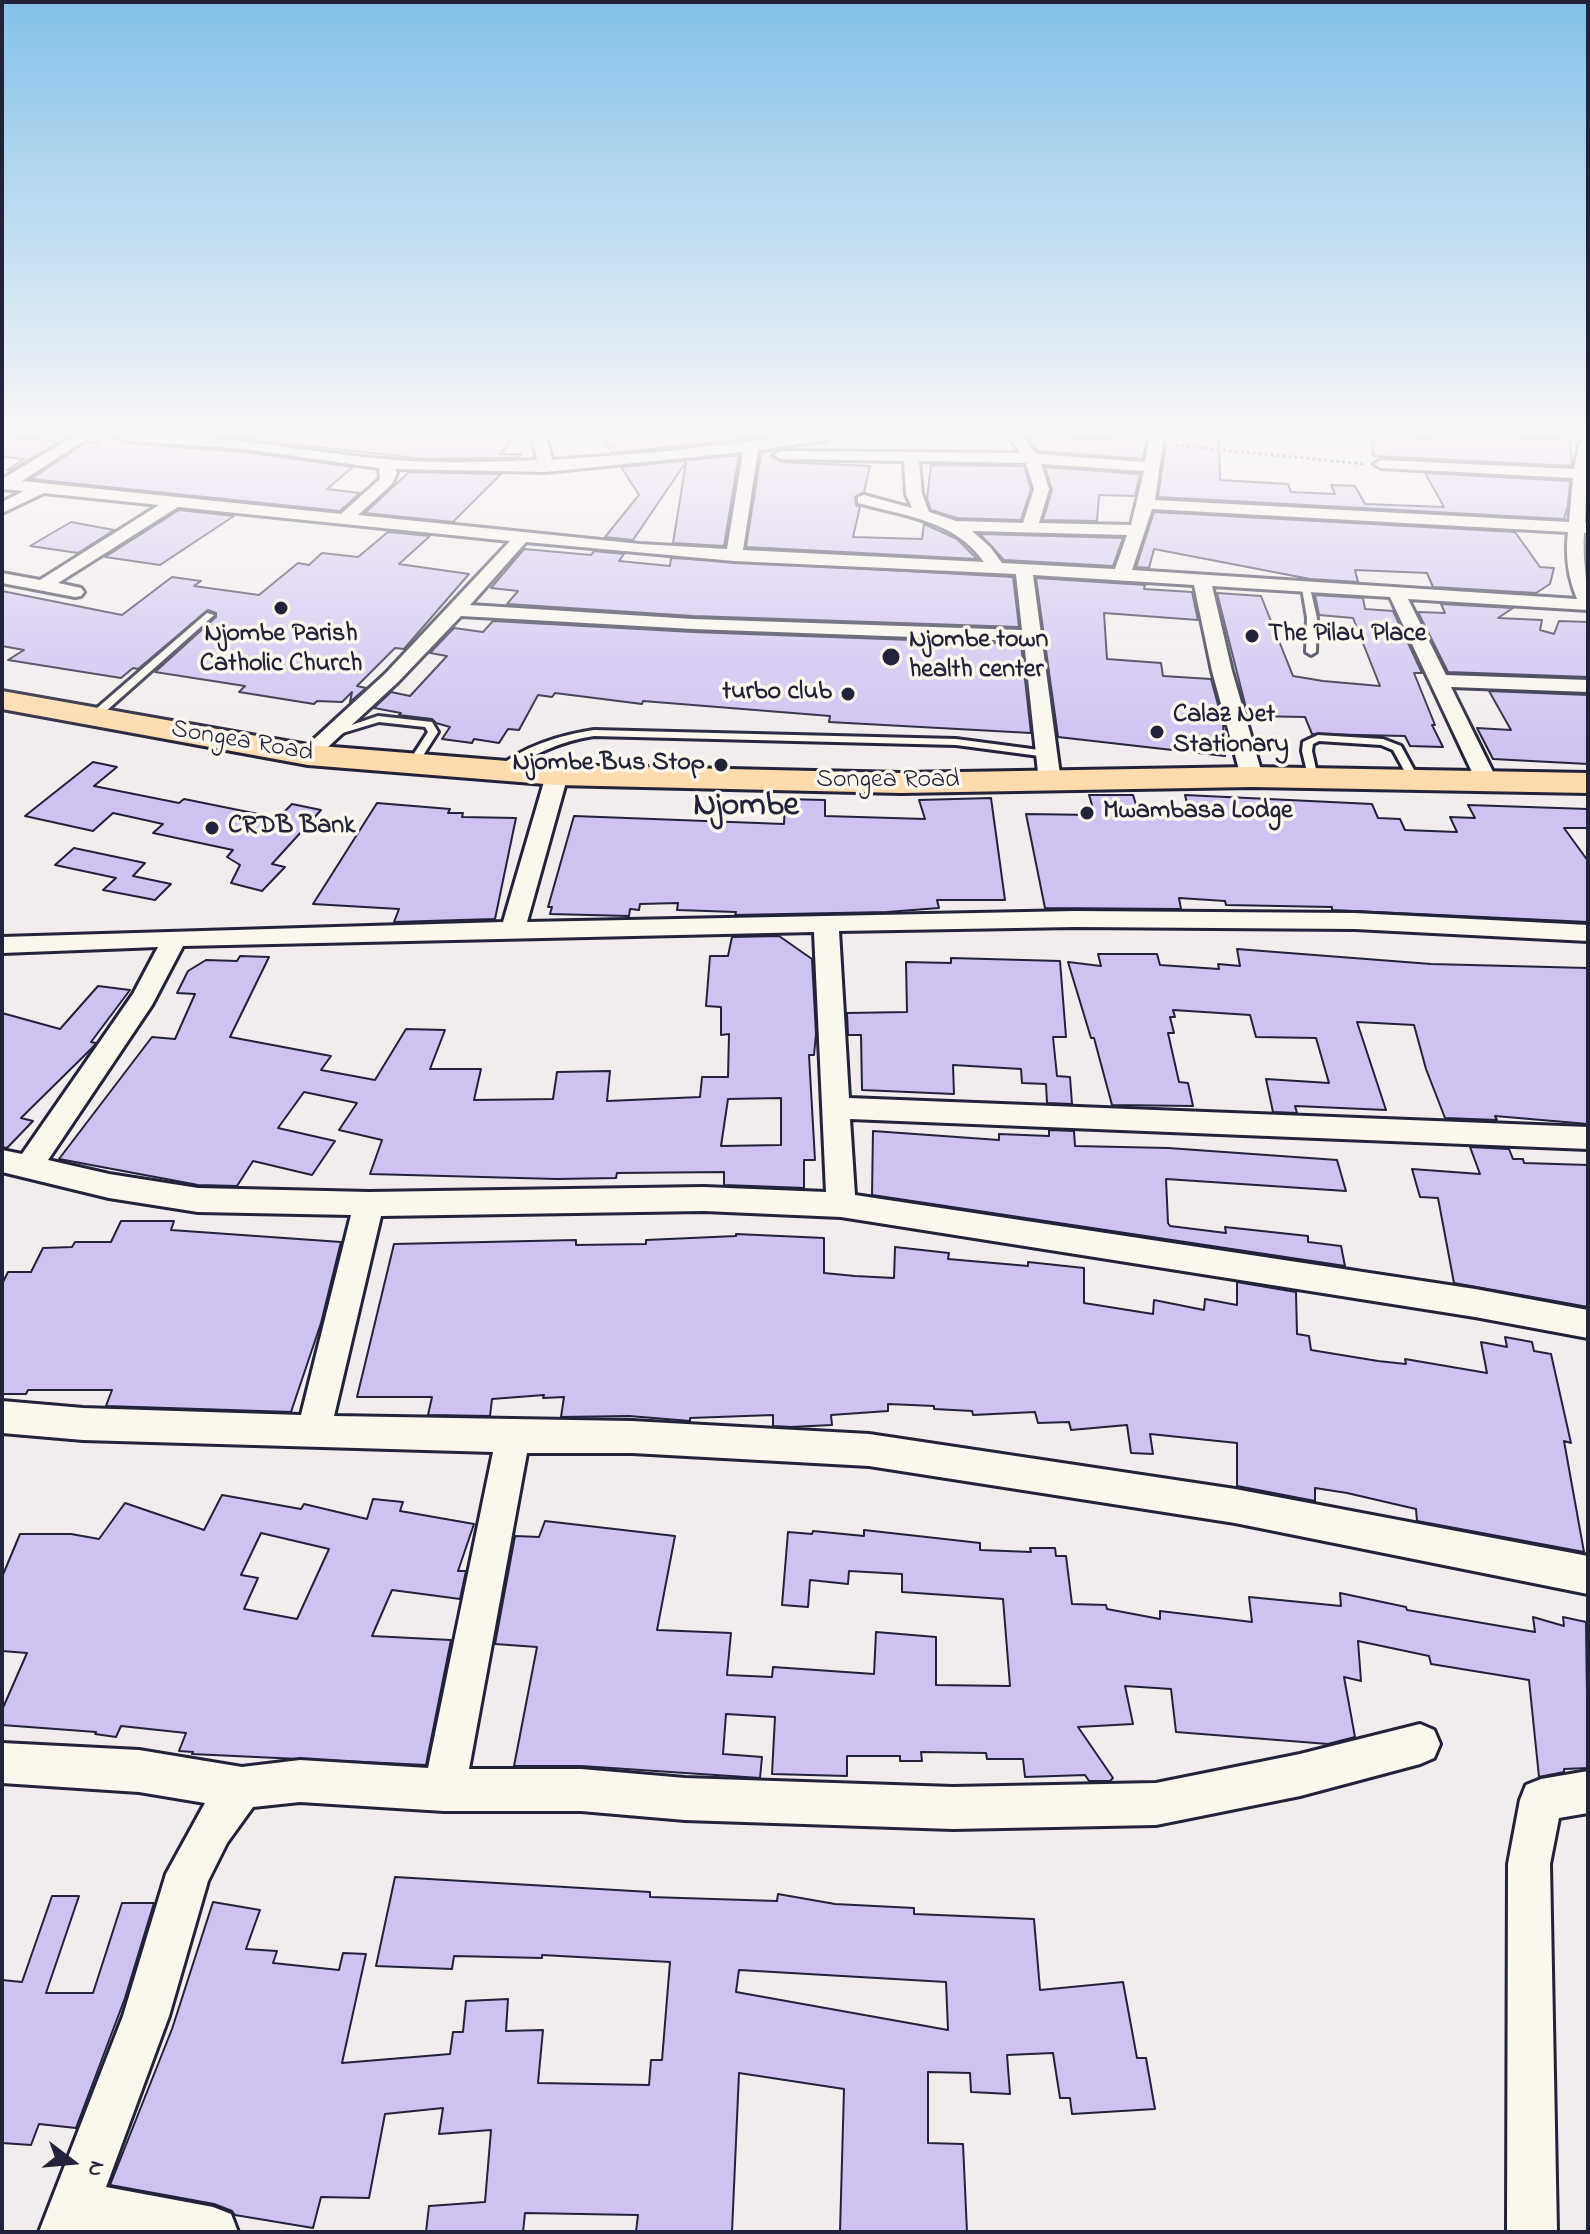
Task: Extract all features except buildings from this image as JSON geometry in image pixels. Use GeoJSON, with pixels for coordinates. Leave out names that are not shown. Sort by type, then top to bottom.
{"type":"FeatureCollection","features":[{"type":"Feature","properties":{"kind":"highway","name":"Songea Road"},"geometry":{"type":"LineString","coordinates":[[2,700],[308,755],[496,772],[778,782],[1049,768],[1252,777],[1588,783]]}},
{"type":"Feature","properties":{"kind":"street"},"geometry":{"type":"LineString","coordinates":[[42,586],[114,540]]}},
{"type":"Feature","properties":{"kind":"street"},"geometry":{"type":"LineString","coordinates":[[308,755],[336,732],[457,610],[519,540]]}},
{"type":"Feature","properties":{"kind":"street"},"geometry":{"type":"LineString","coordinates":[[536,540],[734,556],[1122,575],[1588,604],[1574,565],[1579,540]]}},
{"type":"Feature","properties":{"kind":"street"},"geometry":{"type":"LineString","coordinates":[[734,556],[736,540]]}},
{"type":"Feature","properties":{"kind":"street"},"geometry":{"type":"LineString","coordinates":[[975,540],[985,548],[997,569]]}},
{"type":"Feature","properties":{"kind":"street"},"geometry":{"type":"LineString","coordinates":[[1122,575],[1134,540]]}},
{"type":"Feature","properties":{"kind":"street"},"geometry":{"type":"LineString","coordinates":[[1024,570],[1029,636],[1049,768]]}},
{"type":"Feature","properties":{"kind":"street"},"geometry":{"type":"LineString","coordinates":[[2,578],[75,592]]}},
{"type":"Feature","properties":{"kind":"street"},"geometry":{"type":"LineString","coordinates":[[1202,581],[1222,671],[1252,777]]}},
{"type":"Feature","properties":{"kind":"street"},"geometry":{"type":"LineString","coordinates":[[1397,594],[1487,782]]}},
{"type":"Feature","properties":{"kind":"street"},"geometry":{"type":"LineString","coordinates":[[457,610],[679,623],[1029,636]]}},
{"type":"Feature","properties":{"kind":"street"},"geometry":{"type":"LineString","coordinates":[[1440,681],[1588,686]]}},
{"type":"Feature","properties":{"kind":"street"},"geometry":{"type":"LineString","coordinates":[[512,932],[557,775]]}},
{"type":"Feature","properties":{"kind":"street"},"geometry":{"type":"LineString","coordinates":[[2,945],[826,922],[1309,920],[1588,933]]}},
{"type":"Feature","properties":{"kind":"street"},"geometry":{"type":"LineString","coordinates":[[826,922],[841,1205]]}},
{"type":"Feature","properties":{"kind":"street"},"geometry":{"type":"LineString","coordinates":[[174,939],[144,1001],[16,1164],[109,1186],[198,1200],[369,1204],[704,1199],[841,1205],[1588,1324]]}},
{"type":"Feature","properties":{"kind":"street"},"geometry":{"type":"LineString","coordinates":[[837,1108],[1588,1138]]}},
{"type":"Feature","properties":{"kind":"street"},"geometry":{"type":"LineString","coordinates":[[314,1430],[369,1204]]}},
{"type":"Feature","properties":{"kind":"street"},"geometry":{"type":"LineString","coordinates":[[2,1417],[83,1424],[513,1437],[632,1437],[869,1450],[1235,1506],[1588,1575]]}},
{"type":"Feature","properties":{"kind":"street"},"geometry":{"type":"LineString","coordinates":[[444,1790],[513,1437]]}},
{"type":"Feature","properties":{"kind":"street"},"geometry":{"type":"LineString","coordinates":[[2,1763],[139,1771],[242,1788],[300,1781],[444,1790],[581,1790],[685,1799],[953,1808],[1156,1804],[1300,1775],[1420,1744]]}},
{"type":"Feature","properties":{"kind":"street"},"geometry":{"type":"LineString","coordinates":[[213,2232],[69,2219],[146,2016],[188,1874],[212,1828],[242,1788]]}},
{"type":"Feature","properties":{"kind":"street"},"geometry":{"type":"LineString","coordinates":[[1532,2232],[1529,1864],[1541,1800],[1588,1792]]}},
{"type":"Feature","properties":{"kind":"lane"},"geometry":{"type":"LineString","coordinates":[[1306,588],[1312,618],[1311,652]]}},
{"type":"Feature","properties":{"kind":"lane"},"geometry":{"type":"LineString","coordinates":[[93,717],[210,615]]}},
{"type":"Feature","properties":{"kind":"lane"},"geometry":{"type":"LineString","coordinates":[[336,732],[378,719],[428,724],[433,732],[411,766]]}},
{"type":"Feature","properties":{"kind":"lane"},"geometry":{"type":"LineString","coordinates":[[496,772],[564,737],[594,733],[956,742],[1049,768]]}},
{"type":"Feature","properties":{"kind":"place","name":"Njombe Parish Catholic Church"},"geometry":{"type":"Point","coordinates":[281,608]}},
{"type":"Feature","properties":{"kind":"place","name":"The Pilau Place"},"geometry":{"type":"Point","coordinates":[1252,636]}},
{"type":"Feature","properties":{"kind":"place","name":"Njombe town health center"},"geometry":{"type":"Point","coordinates":[891,657]}},
{"type":"Feature","properties":{"kind":"place","name":"turbo club"},"geometry":{"type":"Point","coordinates":[848,694]}},
{"type":"Feature","properties":{"kind":"place","name":"Calaz Net Stationary"},"geometry":{"type":"Point","coordinates":[1157,732]}},
{"type":"Feature","properties":{"kind":"place","name":"Njombe Bus Stop"},"geometry":{"type":"Point","coordinates":[721,765]}},
{"type":"Feature","properties":{"kind":"place","name":"Mwambasa Lodge"},"geometry":{"type":"Point","coordinates":[1087,813]}},
{"type":"Feature","properties":{"kind":"place","name":"CRDB Bank"},"geometry":{"type":"Point","coordinates":[212,828]}},
{"type":"Feature","properties":{"kind":"district","name":"Njombe"},"geometry":{"type":"Point","coordinates":[746,808]}}]}
